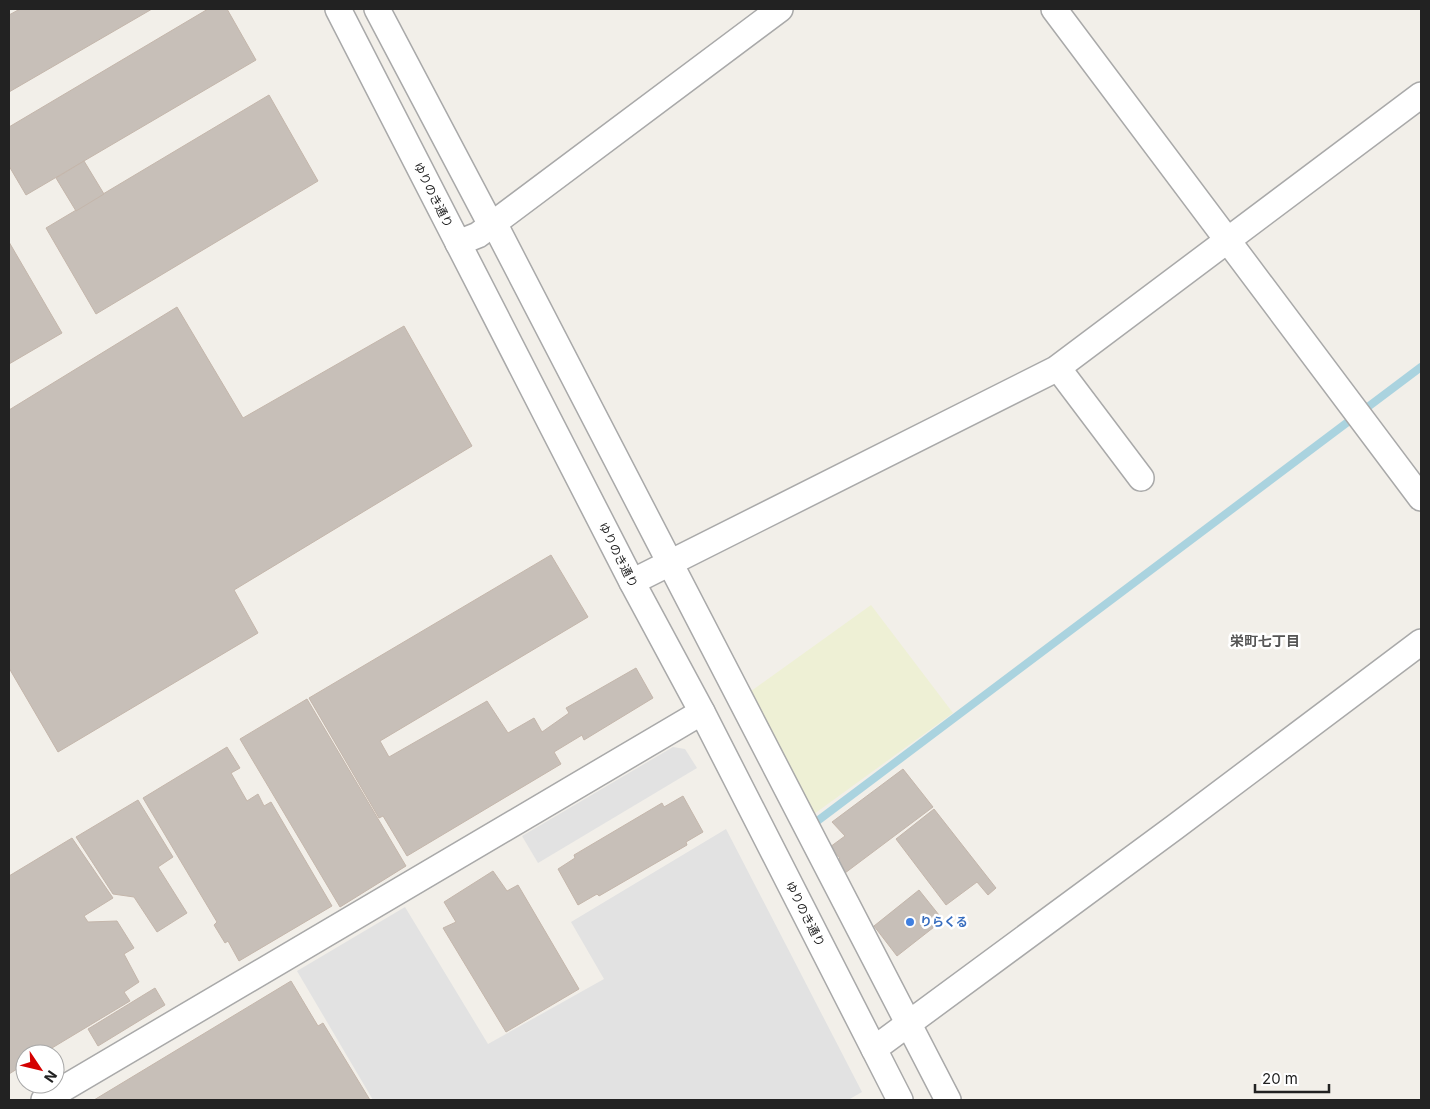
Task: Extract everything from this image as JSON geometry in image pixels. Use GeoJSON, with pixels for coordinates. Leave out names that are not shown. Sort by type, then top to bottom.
{"type":"FeatureCollection","features":[{"type":"Feature","properties":{"kind":"street","name":"ゆりのき通り"},"geometry":{"type":"LineString","coordinates":[[338,9],[632,582],[702,712],[900,1100]]}},
{"type":"Feature","properties":{"kind":"street"},"geometry":{"type":"LineString","coordinates":[[377,9],[670,564],[948,1100]]}},
{"type":"Feature","properties":{"kind":"street"},"geometry":{"type":"LineString","coordinates":[[458,243],[478,235],[780,9]]}},
{"type":"Feature","properties":{"kind":"street"},"geometry":{"type":"LineString","coordinates":[[1054,9],[1421,498]]}},
{"type":"Feature","properties":{"kind":"street"},"geometry":{"type":"LineString","coordinates":[[632,582],[1058,368],[1421,96]]}},
{"type":"Feature","properties":{"kind":"street"},"geometry":{"type":"LineString","coordinates":[[1058,368],[1141,478]]}},
{"type":"Feature","properties":{"kind":"street"},"geometry":{"type":"LineString","coordinates":[[874,1049],[1421,642]]}},
{"type":"Feature","properties":{"kind":"street"},"geometry":{"type":"LineString","coordinates":[[44,1100],[702,712]]}},
{"type":"Feature","properties":{"kind":"green space"},"geometry":{"type":"Polygon","coordinates":[[[871,605],[953,713],[810,817],[747,694],[871,605]]]}},
{"type":"Feature","properties":{"kind":"shaded area"},"geometry":{"type":"Polygon","coordinates":[[[673,747],[685,749],[697,768],[538,863],[522,836],[673,747]]]}},
{"type":"Feature","properties":{"kind":"shaded area"},"geometry":{"type":"Polygon","coordinates":[[[726,829],[862,1092],[848,1100],[373,1100],[297,971],[405,907],[488,1044],[604,979],[571,922],[726,829]]]}},
{"type":"Feature","properties":{"kind":"building"},"geometry":{"type":"Polygon","coordinates":[[[20,9],[152,9],[9,92],[9,15],[20,9]]]}},
{"type":"Feature","properties":{"kind":"building"},"geometry":{"type":"Polygon","coordinates":[[[208,9],[227,9],[256,60],[26,195],[9,166],[9,127],[208,9]]]}},
{"type":"Feature","properties":{"kind":"building"},"geometry":{"type":"Polygon","coordinates":[[[269,95],[318,181],[96,314],[46,228],[269,95]]]}},
{"type":"Feature","properties":{"kind":"building"},"geometry":{"type":"Polygon","coordinates":[[[84,161],[104,194],[76,211],[56,178],[84,161]]]}},
{"type":"Feature","properties":{"kind":"building"},"geometry":{"type":"Polygon","coordinates":[[[9,242],[62,333],[9,364],[9,242]]]}},
{"type":"Feature","properties":{"kind":"building"},"geometry":{"type":"Polygon","coordinates":[[[177,307],[243,418],[404,326],[472,446],[234,590],[258,633],[58,752],[9,668],[9,410],[177,307]]]}},
{"type":"Feature","properties":{"kind":"building"},"geometry":{"type":"Polygon","coordinates":[[[551,555],[588,617],[380,741],[389,757],[487,701],[508,733],[534,718],[542,732],[569,713],[566,708],[636,668],[653,698],[584,740],[582,735],[554,752],[561,764],[407,856],[383,816],[379,818],[309,698],[551,555]]]}},
{"type":"Feature","properties":{"kind":"building"},"geometry":{"type":"Polygon","coordinates":[[[307,699],[406,866],[340,907],[240,739],[307,699]]]}},
{"type":"Feature","properties":{"kind":"building"},"geometry":{"type":"Polygon","coordinates":[[[227,747],[240,768],[231,773],[247,801],[258,794],[264,806],[271,802],[332,906],[239,961],[228,941],[225,943],[214,925],[217,922],[143,798],[227,747]]]}},
{"type":"Feature","properties":{"kind":"building"},"geometry":{"type":"Polygon","coordinates":[[[903,769],[933,807],[845,873],[836,862],[840,858],[830,847],[845,836],[832,822],[903,769]]]}},
{"type":"Feature","properties":{"kind":"building"},"geometry":{"type":"Polygon","coordinates":[[[683,796],[703,832],[686,842],[687,845],[599,896],[597,894],[578,905],[558,869],[575,858],[574,855],[662,803],[664,807],[683,796]]]}},
{"type":"Feature","properties":{"kind":"building"},"geometry":{"type":"Polygon","coordinates":[[[138,800],[173,857],[158,867],[187,913],[157,932],[134,897],[113,894],[76,837],[138,800]]]}},
{"type":"Feature","properties":{"kind":"building"},"geometry":{"type":"Polygon","coordinates":[[[934,809],[996,888],[988,895],[977,882],[946,905],[896,839],[934,809]]]}},
{"type":"Feature","properties":{"kind":"building"},"geometry":{"type":"Polygon","coordinates":[[[72,838],[113,898],[84,916],[88,922],[117,921],[134,948],[124,954],[139,982],[124,992],[130,1001],[59,1044],[15,1044],[15,1070],[9,1074],[9,876],[72,838]]]}},
{"type":"Feature","properties":{"kind":"building"},"geometry":{"type":"Polygon","coordinates":[[[493,871],[507,891],[518,885],[579,989],[506,1032],[443,928],[456,922],[444,902],[493,871]]]}},
{"type":"Feature","properties":{"kind":"building"},"geometry":{"type":"Polygon","coordinates":[[[919,890],[943,920],[897,956],[874,926],[919,890]]]}},
{"type":"Feature","properties":{"kind":"building"},"geometry":{"type":"Polygon","coordinates":[[[291,981],[318,1026],[323,1023],[370,1100],[94,1100],[291,981]]]}},
{"type":"Feature","properties":{"kind":"building"},"geometry":{"type":"Polygon","coordinates":[[[155,988],[165,1005],[98,1046],[88,1029],[155,988]]]}},
{"type":"Feature","properties":{"kind":"waterway"},"geometry":{"type":"LineString","coordinates":[[816,822],[1421,367]]}},
{"type":"Feature","properties":{"kind":"place","name":"りらくる"},"geometry":{"type":"Point","coordinates":[910,922]}},
{"type":"Feature","properties":{"kind":"district","name":"栄町七丁目"},"geometry":{"type":"Point","coordinates":[1265,641]}}]}
